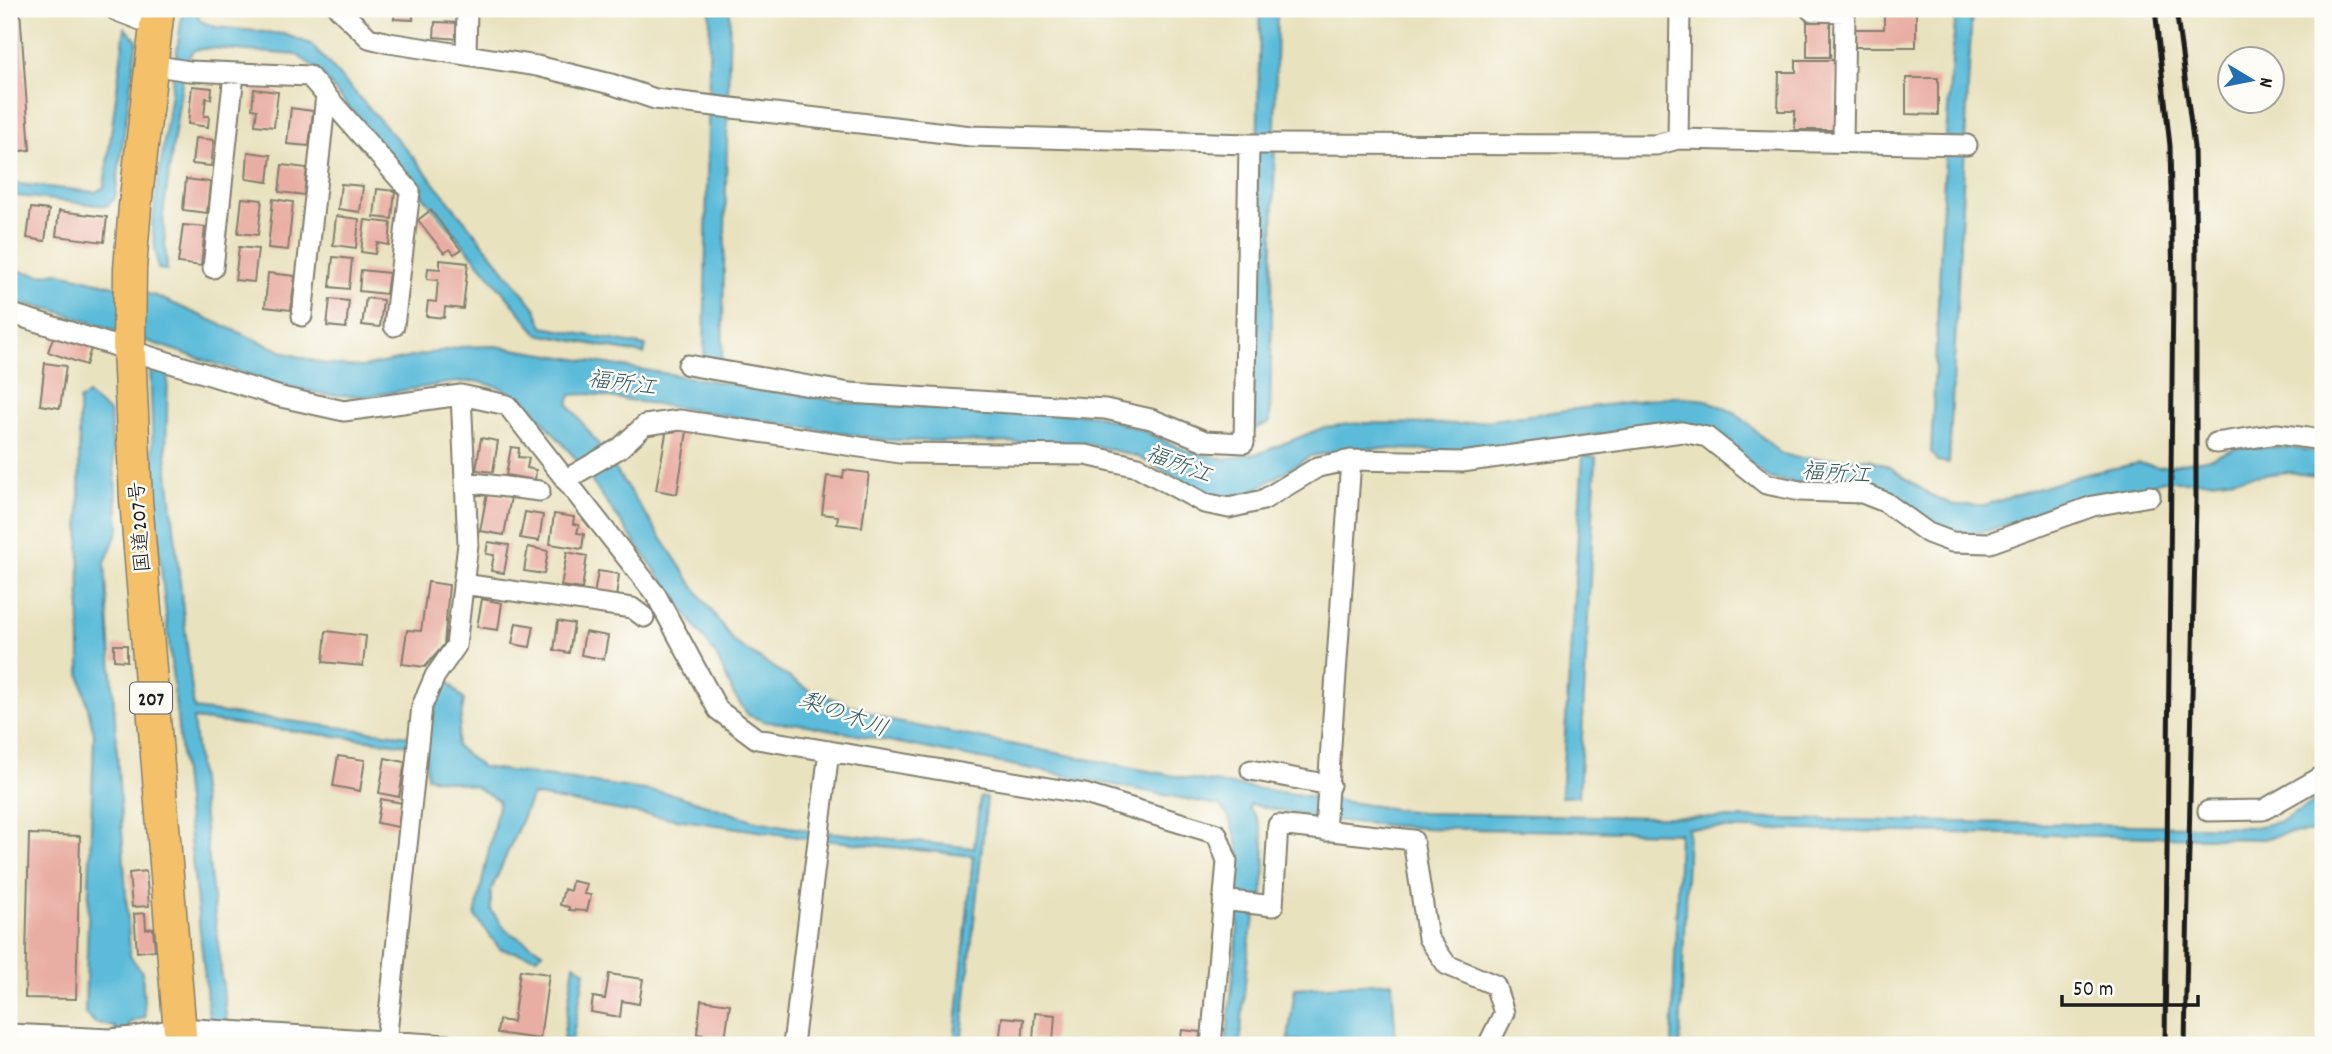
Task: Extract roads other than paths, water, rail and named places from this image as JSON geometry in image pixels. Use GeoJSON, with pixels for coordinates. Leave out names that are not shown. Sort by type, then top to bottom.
{"type":"FeatureCollection","features":[{"type":"Feature","properties":{"kind":"highway","name":"国道207号"},"geometry":{"type":"LineString","coordinates":[[157,16],[170,68],[136,192],[130,269],[129,349],[136,500],[188,1034]]}},
{"type":"Feature","properties":{"kind":"street"},"geometry":{"type":"LineString","coordinates":[[117,9],[157,16]]}},
{"type":"Feature","properties":{"kind":"street"},"geometry":{"type":"LineString","coordinates":[[339,9],[369,38],[537,66],[611,84],[655,99],[971,136],[1249,144],[1657,145],[1678,139],[1967,145]]}},
{"type":"Feature","properties":{"kind":"street"},"geometry":{"type":"LineString","coordinates":[[466,55],[467,9]]}},
{"type":"Feature","properties":{"kind":"street"},"geometry":{"type":"LineString","coordinates":[[1678,139],[1680,9]]}},
{"type":"Feature","properties":{"kind":"street"},"geometry":{"type":"LineString","coordinates":[[1810,9],[1845,12],[1843,142]]}},
{"type":"Feature","properties":{"kind":"street"},"geometry":{"type":"LineString","coordinates":[[170,68],[233,74],[309,76],[410,191],[394,326]]}},
{"type":"Feature","properties":{"kind":"street"},"geometry":{"type":"LineString","coordinates":[[213,268],[233,74]]}},
{"type":"Feature","properties":{"kind":"street"},"geometry":{"type":"LineString","coordinates":[[302,316],[326,96]]}},
{"type":"Feature","properties":{"kind":"street"},"geometry":{"type":"LineString","coordinates":[[688,365],[850,393],[1105,409],[1151,419],[1205,442],[1244,443],[1249,144]]}},
{"type":"Feature","properties":{"kind":"street"},"geometry":{"type":"LineString","coordinates":[[9,313],[281,397],[344,411],[461,395],[507,405],[656,595],[718,710],[757,739],[1085,794],[1217,834],[1227,861],[1210,1045]]}},
{"type":"Feature","properties":{"kind":"street"},"geometry":{"type":"LineString","coordinates":[[386,1042],[422,706],[435,676],[456,646],[468,544],[461,395]]}},
{"type":"Feature","properties":{"kind":"street"},"geometry":{"type":"LineString","coordinates":[[565,480],[620,448],[645,425],[680,420],[901,453],[1086,455],[1138,467],[1204,503],[1229,508],[1263,500],[1318,467],[1351,460],[1462,462],[1682,432],[1707,437],[1766,484],[1800,491],[1862,493],[1885,502],[1928,533],[1952,542],[1990,543],[2093,506],[2150,496]]}},
{"type":"Feature","properties":{"kind":"street"},"geometry":{"type":"LineString","coordinates":[[2216,443],[2277,434],[2323,440]]}},
{"type":"Feature","properties":{"kind":"street"},"geometry":{"type":"LineString","coordinates":[[1325,831],[1351,460]]}},
{"type":"Feature","properties":{"kind":"street"},"geometry":{"type":"LineString","coordinates":[[465,482],[540,491]]}},
{"type":"Feature","properties":{"kind":"street"},"geometry":{"type":"LineString","coordinates":[[463,584],[632,608],[644,617]]}},
{"type":"Feature","properties":{"kind":"street"},"geometry":{"type":"LineString","coordinates":[[793,1045],[829,751]]}},
{"type":"Feature","properties":{"kind":"street"},"geometry":{"type":"LineString","coordinates":[[1251,770],[1329,785]]}},
{"type":"Feature","properties":{"kind":"street"},"geometry":{"type":"LineString","coordinates":[[2208,811],[2263,810],[2323,776]]}},
{"type":"Feature","properties":{"kind":"street"},"geometry":{"type":"LineString","coordinates":[[1223,901],[1273,906],[1279,825],[1413,840],[1429,938],[1447,965],[1495,985],[1504,1013],[1488,1045]]}},
{"type":"Feature","properties":{"kind":"street"},"geometry":{"type":"LineString","coordinates":[[9,1034],[110,1039],[233,1032],[447,1045]]}},
{"type":"Feature","properties":{"kind":"water"},"geometry":{"type":"Polygon","coordinates":[[[183,9],[197,9],[200,21],[216,27],[284,34],[311,44],[414,158],[536,309],[543,327],[646,346],[644,354],[538,334],[317,69],[297,55],[212,48],[194,50],[185,62],[163,214],[167,270],[158,269],[152,225],[183,9]]]}},
{"type":"Feature","properties":{"kind":"water"},"geometry":{"type":"Polygon","coordinates":[[[710,9],[730,9],[722,361],[704,359],[710,9]]]}},
{"type":"Feature","properties":{"kind":"water"},"geometry":{"type":"Polygon","coordinates":[[[1260,9],[1277,9],[1270,422],[1252,430],[1260,9]]]}},
{"type":"Feature","properties":{"kind":"water"},"geometry":{"type":"Polygon","coordinates":[[[1956,9],[1972,9],[1949,463],[1937,461],[1931,452],[1946,135],[1956,9]]]}},
{"type":"Feature","properties":{"kind":"water"},"geometry":{"type":"Polygon","coordinates":[[[125,28],[137,40],[115,198],[107,206],[9,195],[9,183],[95,192],[104,187],[125,28]]]}},
{"type":"Feature","properties":{"kind":"water"},"geometry":{"type":"Polygon","coordinates":[[[9,269],[42,275],[57,272],[156,296],[286,353],[325,364],[362,367],[461,347],[495,346],[856,404],[1095,415],[1139,429],[1185,450],[1224,459],[1260,453],[1325,427],[1358,423],[1461,424],[1674,396],[1706,400],[1736,413],[1780,453],[1798,458],[1870,459],[1891,468],[1931,495],[1954,505],[1985,505],[2085,474],[2139,463],[2160,467],[2211,458],[2238,447],[2292,448],[2323,453],[2323,477],[2288,472],[2211,481],[2159,481],[2147,488],[2087,498],[1987,531],[1958,535],[1929,525],[1882,490],[1852,482],[1799,483],[1772,479],[1684,424],[1464,451],[1357,448],[1311,456],[1248,494],[1216,498],[1136,456],[1089,444],[886,440],[589,394],[571,395],[568,404],[734,642],[807,689],[892,721],[1185,778],[1423,813],[2255,827],[2282,821],[2323,799],[2323,831],[2288,833],[2264,839],[1688,828],[1680,1045],[1672,1045],[1679,833],[1419,828],[1319,819],[1250,804],[1249,809],[1260,825],[1263,837],[1263,887],[1250,938],[1240,1045],[1226,1045],[1238,928],[1236,891],[1240,857],[1236,837],[1221,806],[801,724],[766,722],[748,715],[734,695],[717,657],[575,458],[525,400],[499,387],[476,381],[370,396],[327,395],[273,383],[51,309],[9,301],[9,269]]]}},
{"type":"Feature","properties":{"kind":"water"},"geometry":{"type":"Polygon","coordinates":[[[150,365],[168,370],[166,454],[194,709],[425,738],[427,724],[448,681],[464,700],[456,746],[482,767],[673,794],[756,821],[813,831],[811,839],[532,795],[491,891],[491,910],[507,931],[543,952],[537,957],[500,949],[475,916],[499,801],[474,786],[427,777],[425,747],[193,719],[227,1024],[227,1045],[212,1045],[155,512],[150,365]]]}},
{"type":"Feature","properties":{"kind":"water"},"geometry":{"type":"Polygon","coordinates":[[[88,395],[110,413],[119,528],[105,563],[130,956],[142,972],[145,1017],[129,1023],[127,1045],[116,1045],[115,1027],[95,1023],[85,1013],[94,734],[80,674],[79,400],[88,395]]]}},
{"type":"Feature","properties":{"kind":"water"},"geometry":{"type":"Polygon","coordinates":[[[1583,455],[1596,457],[1579,796],[1561,797],[1583,455]]]}},
{"type":"Feature","properties":{"kind":"water"},"geometry":{"type":"Polygon","coordinates":[[[980,797],[987,798],[961,1045],[954,1045],[973,856],[827,840],[828,832],[974,848],[980,797]]]}},
{"type":"Feature","properties":{"kind":"water"},"geometry":{"type":"Polygon","coordinates":[[[574,964],[585,971],[572,1040],[563,1040],[574,964]]]}},
{"type":"Feature","properties":{"kind":"water"},"geometry":{"type":"Polygon","coordinates":[[[1392,982],[1396,1045],[1341,1045],[1288,1040],[1295,988],[1392,982]]]}},
{"type":"Feature","properties":{"kind":"railway"},"geometry":{"type":"LineString","coordinates":[[2155,9],[2170,146],[2173,286],[2165,1045]]}},
{"type":"Feature","properties":{"kind":"railway"},"geometry":{"type":"LineString","coordinates":[[2176,9],[2194,147],[2196,259],[2196,500],[2185,1045]]}},
{"type":"Feature","properties":{"kind":"water label","name":"福所江"},"geometry":{"type":"Point","coordinates":[622,382]}},
{"type":"Feature","properties":{"kind":"water label","name":"福所江"},"geometry":{"type":"Point","coordinates":[1179,463]}},
{"type":"Feature","properties":{"kind":"water label","name":"福所江"},"geometry":{"type":"Point","coordinates":[1836,472]}},
{"type":"Feature","properties":{"kind":"water label","name":"梨の木川"},"geometry":{"type":"Point","coordinates":[844,713]}}]}
